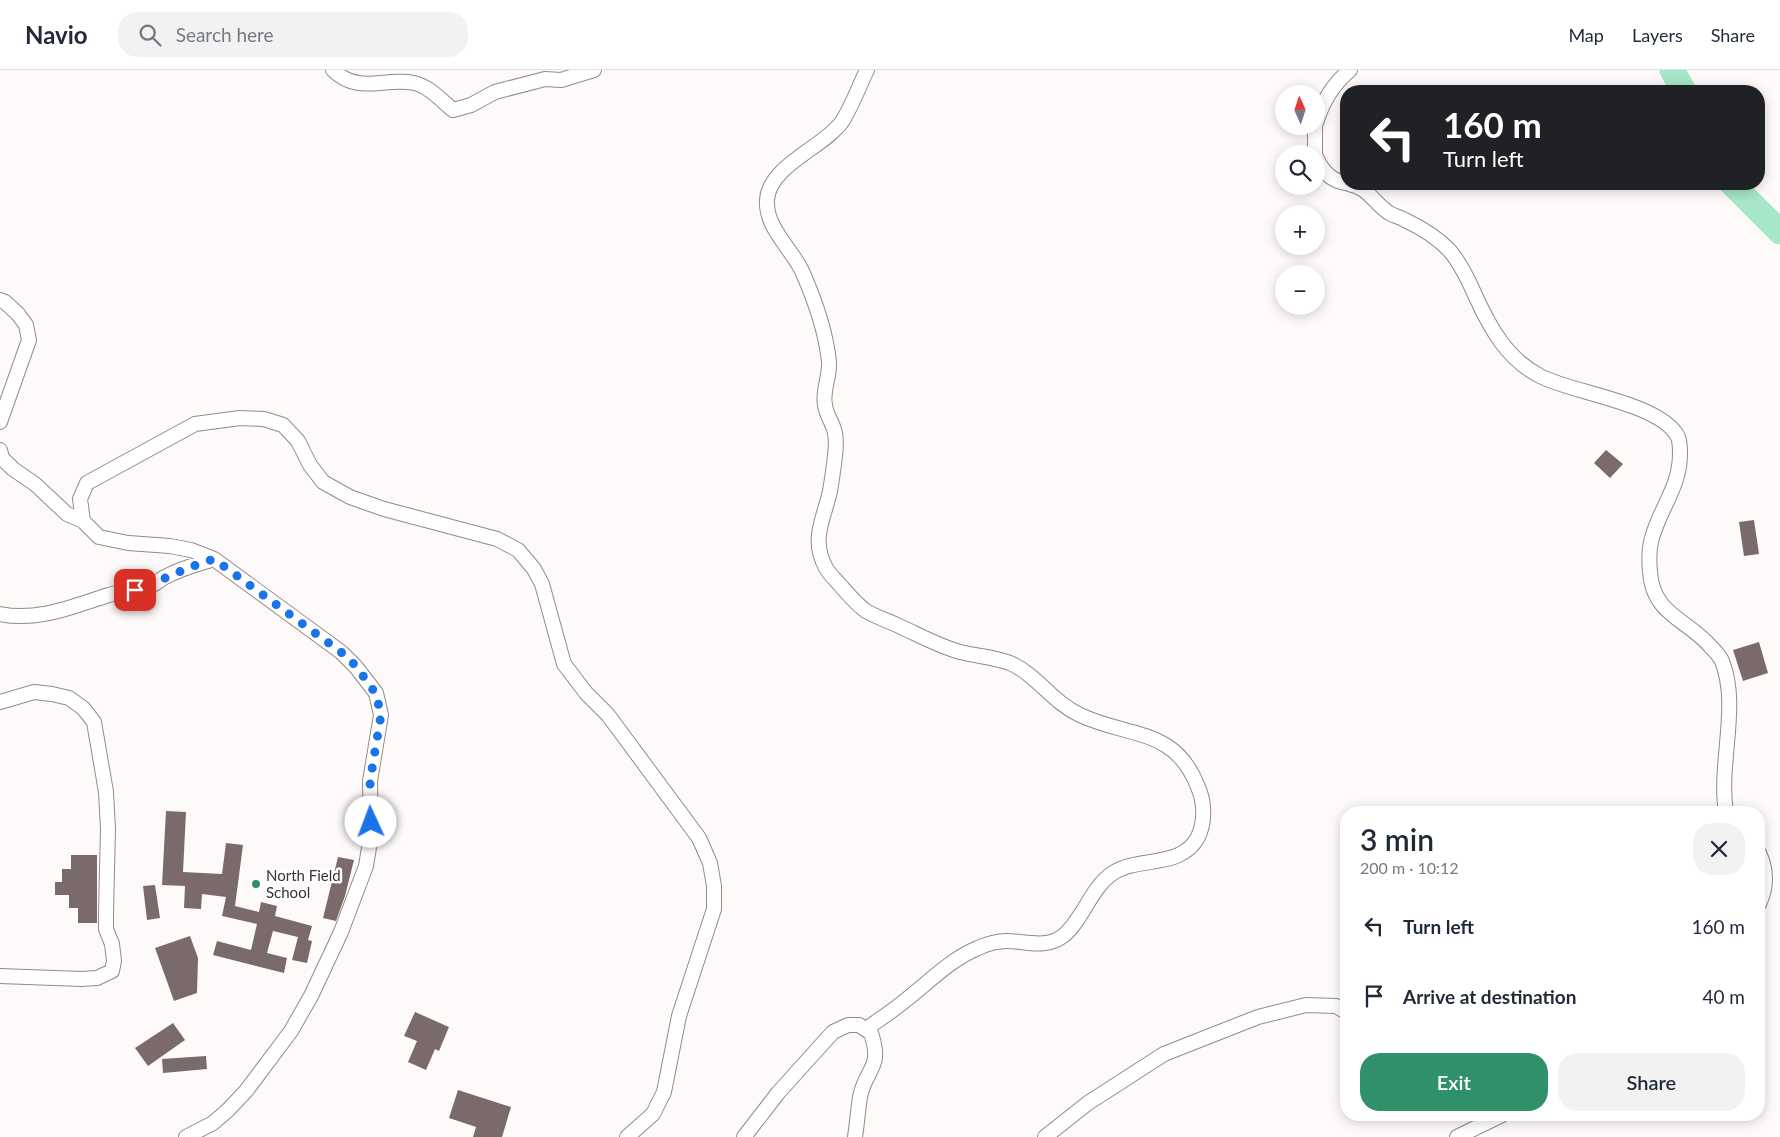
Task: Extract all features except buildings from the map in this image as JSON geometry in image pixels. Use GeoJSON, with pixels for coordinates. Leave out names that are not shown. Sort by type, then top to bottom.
{"type":"FeatureCollection","features":[{"type":"Feature","properties":{"kind":"street"},"geometry":{"type":"LineString","coordinates":[[333,70],[342,79],[360,85],[416,83],[431,92],[453,110],[471,105],[495,92],[544,78],[561,80],[594,70]]}},
{"type":"Feature","properties":{"kind":"street"},"geometry":{"type":"LineString","coordinates":[[866,1029],[906,1000],[939,972],[977,948],[995,942],[1011,941],[1040,944],[1062,937],[1111,874],[1125,868],[1168,859],[1181,854],[1196,841],[1203,822],[1202,796],[1194,775],[1182,757],[1170,746],[1148,736],[1105,725],[1078,714],[1056,702],[1026,671],[1004,661],[941,647],[867,611],[848,595],[826,568],[818,545],[819,524],[830,490],[835,452],[835,431],[824,403],[830,367],[817,313],[801,270],[776,231],[770,218],[767,199],[774,178],[825,139],[842,121],[867,70]]}},
{"type":"Feature","properties":{"kind":"street"},"geometry":{"type":"LineString","coordinates":[[1325,102],[1339,79],[1350,70]]}},
{"type":"Feature","properties":{"kind":"street"},"geometry":{"type":"LineString","coordinates":[[1325,173],[1340,182]]}},
{"type":"Feature","properties":{"kind":"street"},"geometry":{"type":"LineString","coordinates":[[1365,190],[1390,213],[1424,229],[1440,240],[1450,251],[1460,264],[1490,328],[1505,348],[1517,359],[1539,375],[1561,385],[1598,394],[1637,408],[1666,424],[1678,437],[1680,464],[1677,480],[1651,539],[1650,574],[1655,594],[1664,610],[1692,628],[1709,644],[1720,657],[1726,674],[1728,714],[1724,776],[1726,806]]}},
{"type":"Feature","properties":{"kind":"street"},"geometry":{"type":"LineString","coordinates":[[0,300],[6,302],[26,325],[29,340],[0,422]]}},
{"type":"Feature","properties":{"kind":"street"},"geometry":{"type":"LineString","coordinates":[[83,521],[80,499],[87,483],[195,424],[240,418],[264,419],[283,425],[298,441],[310,465],[323,482],[350,497],[384,509],[497,539],[518,550],[534,569],[542,584],[564,664],[586,693],[608,715],[699,838],[710,863],[714,886],[714,909],[679,1016],[664,1092],[653,1114],[627,1137]]}},
{"type":"Feature","properties":{"kind":"street"},"geometry":{"type":"LineString","coordinates":[[0,450],[2,458],[13,469],[35,484],[67,514],[83,521],[99,537],[128,543],[170,546],[191,550],[214,559],[341,652],[356,666],[376,694],[381,715],[370,781],[370,851],[358,888],[330,956],[312,996],[290,1031],[246,1091],[213,1124],[186,1137]]}},
{"type":"Feature","properties":{"kind":"street"},"geometry":{"type":"LineString","coordinates":[[0,614],[9,616],[40,615],[60,612],[110,594],[144,587],[188,567],[214,559]]}},
{"type":"Feature","properties":{"kind":"street"},"geometry":{"type":"LineString","coordinates":[[0,702],[34,692],[52,694],[69,698],[83,708],[94,722],[106,792],[108,829],[106,929],[112,944],[114,961],[112,971],[97,978],[0,976]]}},
{"type":"Feature","properties":{"kind":"street"},"geometry":{"type":"LineString","coordinates":[[1045,1137],[1088,1103],[1164,1054],[1258,1017],[1306,1005],[1336,1006],[1340,1008]]}},
{"type":"Feature","properties":{"kind":"street"},"geometry":{"type":"LineString","coordinates":[[744,1137],[778,1093],[833,1032],[848,1025],[859,1025],[872,1033],[876,1049],[875,1063],[860,1095],[855,1137]]}},
{"type":"Feature","properties":{"kind":"street"},"geometry":{"type":"LineString","coordinates":[[1457,1137],[1490,1121]]}},
{"type":"Feature","properties":{"kind":"waterway"},"geometry":{"type":"LineString","coordinates":[[1672,70],[1681,85]]}},
{"type":"Feature","properties":{"kind":"waterway"},"geometry":{"type":"LineString","coordinates":[[1738,190],[1780,232]]}},
{"type":"Feature","properties":{"kind":"place","name":"North Field School"},"geometry":{"type":"Point","coordinates":[256,884]}},
{"type":"Feature","properties":{"kind":"route"},"geometry":{"type":"LineString","coordinates":[[135,590],[154,584],[188,567],[214,559],[341,652],[356,666],[376,694],[381,715],[372,757],[370,781],[371,822]]}}]}
